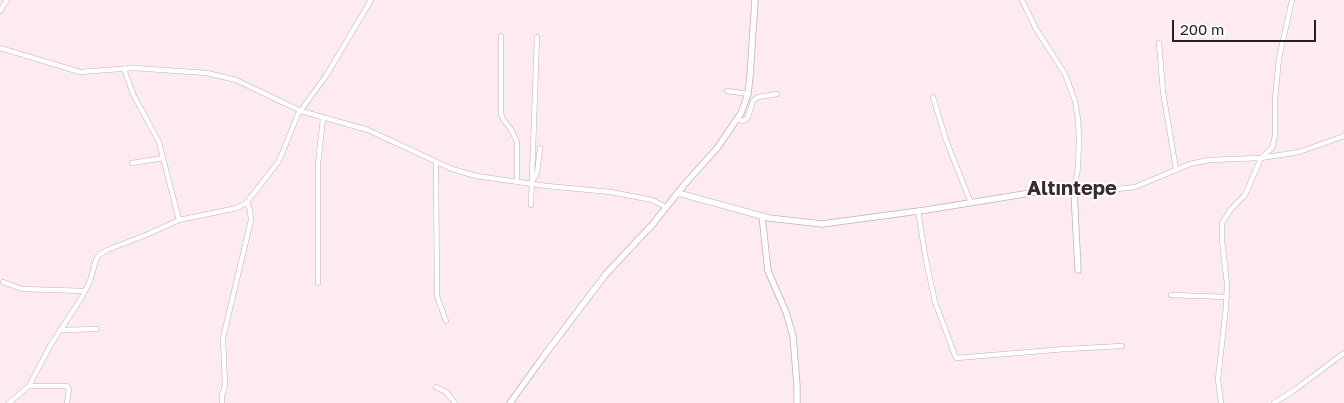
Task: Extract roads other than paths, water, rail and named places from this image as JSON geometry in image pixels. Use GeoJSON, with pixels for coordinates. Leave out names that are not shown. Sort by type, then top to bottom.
{"type":"FeatureCollection","features":[{"type":"Feature","properties":{"kind":"street"},"geometry":{"type":"LineString","coordinates":[[0,12],[7,0]]}},
{"type":"Feature","properties":{"kind":"street"},"geometry":{"type":"LineString","coordinates":[[9,403],[29,386],[50,346],[85,291],[99,255],[179,220],[237,208],[247,202],[280,161],[300,111],[326,76],[371,0]]}},
{"type":"Feature","properties":{"kind":"street"},"geometry":{"type":"LineString","coordinates":[[510,403],[606,274],[652,225],[718,147],[741,113],[748,94],[755,0]]}},
{"type":"Feature","properties":{"kind":"street"},"geometry":{"type":"LineString","coordinates":[[1022,0],[1036,29],[1065,74],[1075,101],[1079,138],[1078,168],[1074,190],[1078,270]]}},
{"type":"Feature","properties":{"kind":"street"},"geometry":{"type":"LineString","coordinates":[[1222,403],[1218,379],[1227,284],[1222,242],[1222,223],[1231,209],[1245,195],[1261,158],[1272,148],[1279,58],[1292,0]]}},
{"type":"Feature","properties":{"kind":"street"},"geometry":{"type":"LineString","coordinates":[[501,36],[501,114],[517,142],[517,181]]}},
{"type":"Feature","properties":{"kind":"street"},"geometry":{"type":"LineString","coordinates":[[531,205],[537,37]]}},
{"type":"Feature","properties":{"kind":"street"},"geometry":{"type":"LineString","coordinates":[[1159,43],[1163,92],[1176,169]]}},
{"type":"Feature","properties":{"kind":"street"},"geometry":{"type":"LineString","coordinates":[[0,48],[80,72],[124,69],[207,73],[236,80],[300,111],[368,130],[452,169],[476,176],[633,196],[652,200],[666,207]]}},
{"type":"Feature","properties":{"kind":"street"},"geometry":{"type":"LineString","coordinates":[[124,69],[133,94],[159,142],[179,220]]}},
{"type":"Feature","properties":{"kind":"street"},"geometry":{"type":"LineString","coordinates":[[728,91],[748,94]]}},
{"type":"Feature","properties":{"kind":"street"},"geometry":{"type":"LineString","coordinates":[[737,119],[744,121],[748,117],[753,101],[758,97],[777,94]]}},
{"type":"Feature","properties":{"kind":"street"},"geometry":{"type":"LineString","coordinates":[[933,97],[946,140],[972,203]]}},
{"type":"Feature","properties":{"kind":"street"},"geometry":{"type":"LineString","coordinates":[[318,282],[318,164],[323,118]]}},
{"type":"Feature","properties":{"kind":"street"},"geometry":{"type":"LineString","coordinates":[[678,192],[762,216],[822,224],[972,203],[1048,190],[1108,190],[1135,186],[1176,169],[1209,160],[1261,158],[1299,152],[1344,136]]}},
{"type":"Feature","properties":{"kind":"street"},"geometry":{"type":"LineString","coordinates":[[531,183],[537,173],[540,148]]}},
{"type":"Feature","properties":{"kind":"street"},"geometry":{"type":"LineString","coordinates":[[132,164],[164,158]]}},
{"type":"Feature","properties":{"kind":"street"},"geometry":{"type":"LineString","coordinates":[[436,162],[438,296],[446,320]]}},
{"type":"Feature","properties":{"kind":"street"},"geometry":{"type":"LineString","coordinates":[[222,403],[225,386],[223,338],[251,220],[247,202]]}},
{"type":"Feature","properties":{"kind":"street"},"geometry":{"type":"LineString","coordinates":[[918,211],[935,302],[956,358],[1122,346]]}},
{"type":"Feature","properties":{"kind":"street"},"geometry":{"type":"LineString","coordinates":[[762,216],[768,272],[786,312],[793,336],[797,403]]}},
{"type":"Feature","properties":{"kind":"street"},"geometry":{"type":"LineString","coordinates":[[3,282],[22,289],[85,291]]}},
{"type":"Feature","properties":{"kind":"street"},"geometry":{"type":"LineString","coordinates":[[1171,295],[1227,297]]}},
{"type":"Feature","properties":{"kind":"street"},"geometry":{"type":"LineString","coordinates":[[60,330],[97,329]]}},
{"type":"Feature","properties":{"kind":"street"},"geometry":{"type":"LineString","coordinates":[[1274,403],[1344,353]]}},
{"type":"Feature","properties":{"kind":"street"},"geometry":{"type":"LineString","coordinates":[[29,386],[67,386],[69,390],[67,403]]}},
{"type":"Feature","properties":{"kind":"street"},"geometry":{"type":"LineString","coordinates":[[436,387],[446,392],[455,403]]}},
{"type":"Feature","properties":{"kind":"district","name":"Altıntepe"},"geometry":{"type":"Point","coordinates":[1072,189]}}]}
